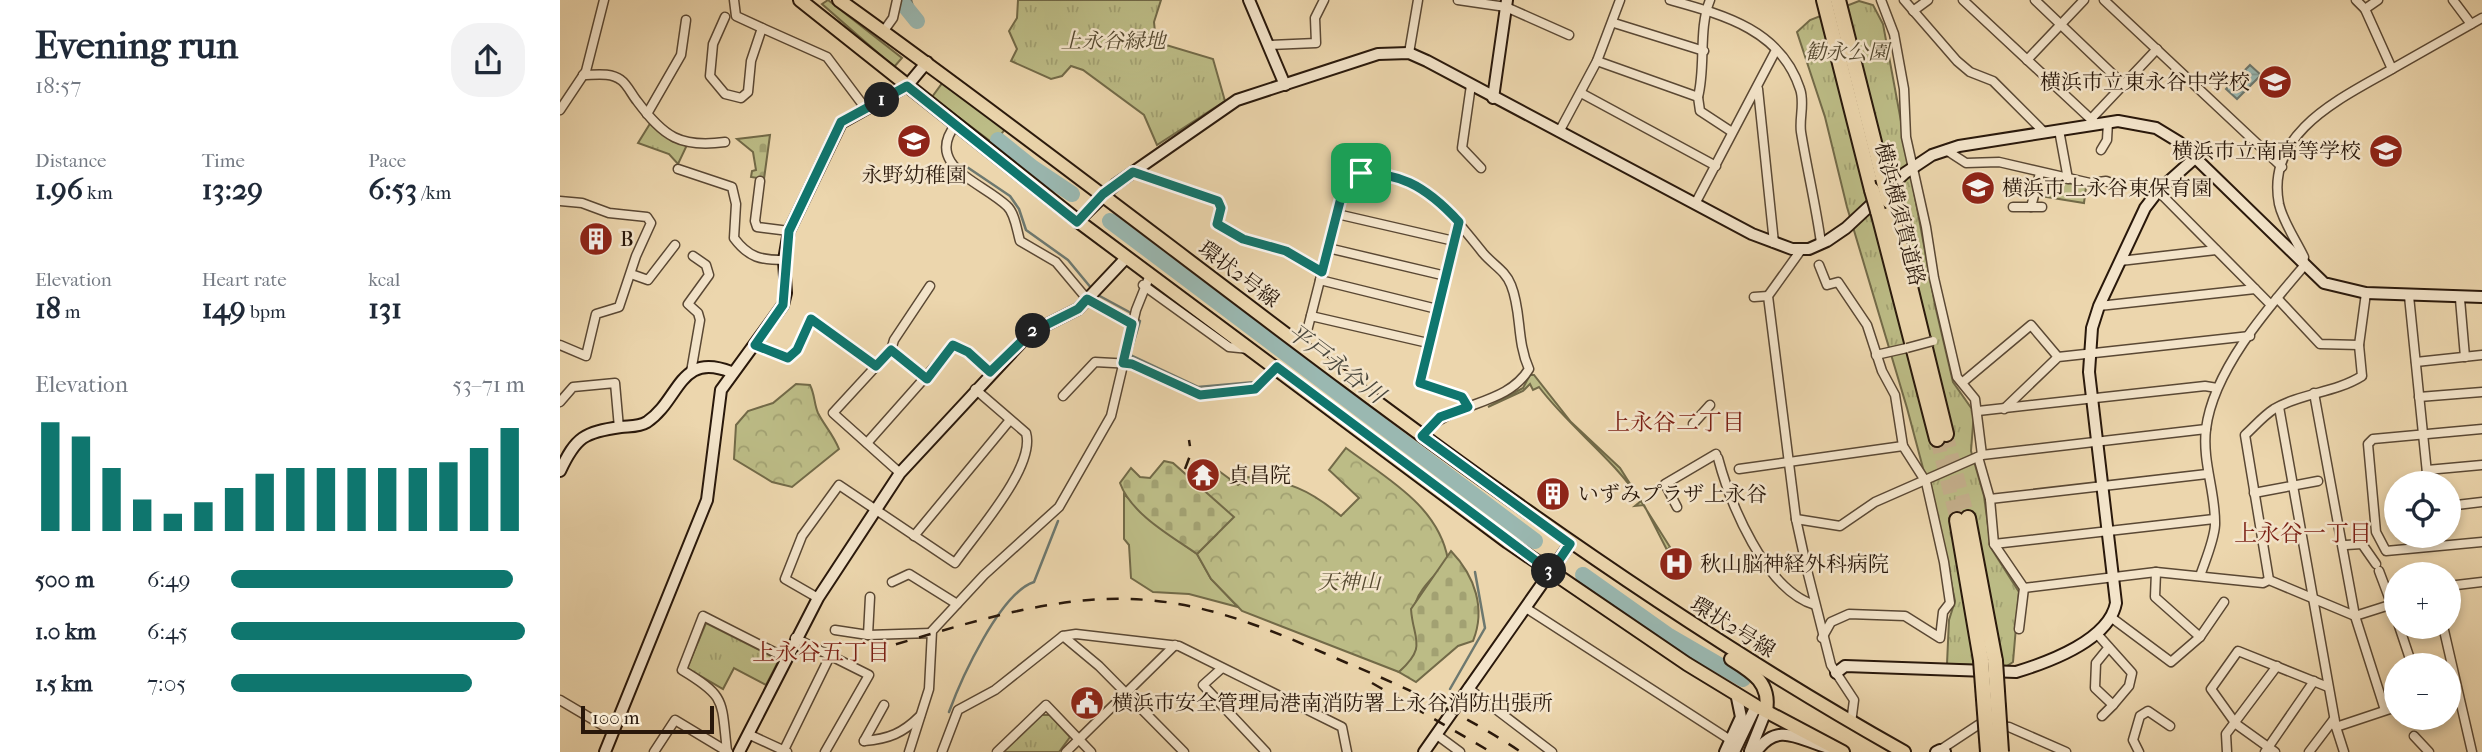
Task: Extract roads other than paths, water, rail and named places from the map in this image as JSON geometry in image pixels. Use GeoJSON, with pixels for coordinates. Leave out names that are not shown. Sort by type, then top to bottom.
{"type":"FeatureCollection","features":[{"type":"Feature","properties":{"kind":"highway","name":"横浜横須賀道路"},"geometry":{"type":"LineString","coordinates":[[1825,0],[1835,18],[1883,178],[1941,436],[1872,190],[1835,18],[1838,0]]}},
{"type":"Feature","properties":{"kind":"highway"},"geometry":{"type":"LineString","coordinates":[[1963,519],[2001,752]]}},
{"type":"Feature","properties":{"kind":"highway"},"geometry":{"type":"LineString","coordinates":[[1988,661],[1988,752]]}},
{"type":"Feature","properties":{"kind":"main road"},"geometry":{"type":"LineString","coordinates":[[800,0],[1077,222],[1126,258],[1147,280],[1277,367],[1551,572],[1644,636],[1761,709],[1842,752]]}},
{"type":"Feature","properties":{"kind":"main road","name":"環状2号線"},"geometry":{"type":"LineString","coordinates":[[839,0],[927,62],[1303,347],[1570,544],[1633,587],[1851,723],[1905,752]]}},
{"type":"Feature","properties":{"kind":"main road"},"geometry":{"type":"LineString","coordinates":[[1633,587],[1663,617],[1754,673],[1766,691]]}},
{"type":"Feature","properties":{"kind":"main road"},"geometry":{"type":"LineString","coordinates":[[1761,709],[1766,691],[1775,683],[1785,682]]}},
{"type":"Feature","properties":{"kind":"street"},"geometry":{"type":"LineString","coordinates":[[560,110],[583,75],[604,0]]}},
{"type":"Feature","properties":{"kind":"street"},"geometry":{"type":"LineString","coordinates":[[734,0],[736,16],[827,57],[866,109]]}},
{"type":"Feature","properties":{"kind":"street"},"geometry":{"type":"LineString","coordinates":[[1249,0],[1285,85]]}},
{"type":"Feature","properties":{"kind":"street"},"geometry":{"type":"LineString","coordinates":[[1269,45],[1316,43],[1315,18],[1324,0]]}},
{"type":"Feature","properties":{"kind":"street"},"geometry":{"type":"LineString","coordinates":[[1409,53],[1418,0]]}},
{"type":"Feature","properties":{"kind":"street"},"geometry":{"type":"LineString","coordinates":[[1458,0],[1507,3],[1569,35]]}},
{"type":"Feature","properties":{"kind":"street"},"geometry":{"type":"LineString","coordinates":[[1559,132],[1597,61],[1614,23],[1620,0]]}},
{"type":"Feature","properties":{"kind":"street"},"geometry":{"type":"LineString","coordinates":[[1670,0],[1706,10],[1760,33],[1772,43],[1800,90],[1800,121],[1821,243]]}},
{"type":"Feature","properties":{"kind":"street"},"geometry":{"type":"LineString","coordinates":[[1710,0],[1706,10],[1704,74],[1698,97],[1700,111],[1732,132]]}},
{"type":"Feature","properties":{"kind":"street"},"geometry":{"type":"LineString","coordinates":[[1881,0],[1894,34],[1913,168],[1934,278],[1957,377],[1975,398],[1978,411],[1980,456],[1990,499],[1994,544],[2024,588],[2019,629]]}},
{"type":"Feature","properties":{"kind":"street"},"geometry":{"type":"LineString","coordinates":[[1905,0],[1936,32],[1957,61],[1970,72],[1993,81],[2044,132]]}},
{"type":"Feature","properties":{"kind":"street"},"geometry":{"type":"LineString","coordinates":[[1913,11],[1928,0]]}},
{"type":"Feature","properties":{"kind":"street"},"geometry":{"type":"LineString","coordinates":[[1964,0],[2093,121]]}},
{"type":"Feature","properties":{"kind":"street"},"geometry":{"type":"LineString","coordinates":[[2035,0],[2123,84]]}},
{"type":"Feature","properties":{"kind":"street"},"geometry":{"type":"LineString","coordinates":[[2027,60],[2084,0]]}},
{"type":"Feature","properties":{"kind":"street"},"geometry":{"type":"LineString","coordinates":[[2104,0],[2282,167]]}},
{"type":"Feature","properties":{"kind":"street"},"geometry":{"type":"LineString","coordinates":[[2356,0],[2365,9],[2392,69]]}},
{"type":"Feature","properties":{"kind":"street"},"geometry":{"type":"LineString","coordinates":[[2365,9],[2378,0]]}},
{"type":"Feature","properties":{"kind":"street"},"geometry":{"type":"LineString","coordinates":[[2453,0],[2471,24]]}},
{"type":"Feature","properties":{"kind":"street"},"geometry":{"type":"LineString","coordinates":[[883,32],[897,3]]}},
{"type":"Feature","properties":{"kind":"street"},"geometry":{"type":"LineString","coordinates":[[1493,98],[1507,3]]}},
{"type":"Feature","properties":{"kind":"street"},"geometry":{"type":"LineString","coordinates":[[725,18],[713,44],[710,76],[725,94],[741,98],[748,92],[751,61],[762,27]]}},
{"type":"Feature","properties":{"kind":"street"},"geometry":{"type":"LineString","coordinates":[[2200,576],[2215,527],[2207,474],[2206,429],[2217,388],[2274,302],[2304,265],[2304,257],[2279,204],[2282,167],[2289,146],[2316,114],[2482,18]]}},
{"type":"Feature","properties":{"kind":"street"},"geometry":{"type":"LineString","coordinates":[[647,114],[681,55],[686,20]]}},
{"type":"Feature","properties":{"kind":"street"},"geometry":{"type":"LineString","coordinates":[[1614,23],[1704,51]]}},
{"type":"Feature","properties":{"kind":"street"},"geometry":{"type":"LineString","coordinates":[[2093,121],[2123,84],[2157,49]]}},
{"type":"Feature","properties":{"kind":"street"},"geometry":{"type":"LineString","coordinates":[[1695,204],[1776,50]]}},
{"type":"Feature","properties":{"kind":"street"},"geometry":{"type":"LineString","coordinates":[[1077,222],[1103,194],[1237,100],[1378,54],[1409,53],[1695,204],[1774,243],[1801,250],[1821,243],[1846,228],[1913,168],[1946,150],[2059,130],[2093,121],[2108,122],[2156,128],[2179,142],[2324,283],[2366,293],[2460,299],[2482,297]]}},
{"type":"Feature","properties":{"kind":"street"},"geometry":{"type":"LineString","coordinates":[[1597,61],[1698,97]]}},
{"type":"Feature","properties":{"kind":"street"},"geometry":{"type":"LineString","coordinates":[[605,752],[707,500],[717,405],[732,372],[783,305],[789,231],[841,122],[907,86],[927,62]]}},
{"type":"Feature","properties":{"kind":"street"},"geometry":{"type":"LineString","coordinates":[[583,75],[610,75],[622,80],[647,114],[674,140],[725,142]]}},
{"type":"Feature","properties":{"kind":"street"},"geometry":{"type":"LineString","coordinates":[[1471,85],[1462,148],[1481,168]]}},
{"type":"Feature","properties":{"kind":"street"},"geometry":{"type":"LineString","coordinates":[[1758,88],[1774,243]]}},
{"type":"Feature","properties":{"kind":"street"},"geometry":{"type":"LineString","coordinates":[[1581,93],[1716,166]]}},
{"type":"Feature","properties":{"kind":"street"},"geometry":{"type":"LineString","coordinates":[[2101,150],[2107,140],[2108,122]]}},
{"type":"Feature","properties":{"kind":"street"},"geometry":{"type":"LineString","coordinates":[[956,124],[946,137],[944,148],[954,165],[1010,207],[1020,241],[1056,262],[1091,295],[1134,317]]}},
{"type":"Feature","properties":{"kind":"street"},"geometry":{"type":"LineString","coordinates":[[2059,130],[2068,178]]}},
{"type":"Feature","properties":{"kind":"street"},"geometry":{"type":"LineString","coordinates":[[1946,150],[1966,163],[1999,162],[2040,173],[2090,183],[2106,181],[2119,186]]}},
{"type":"Feature","properties":{"kind":"street"},"geometry":{"type":"LineString","coordinates":[[1836,673],[1845,666],[2016,672],[2038,665],[2098,635],[2112,618],[2116,603],[2092,399],[2090,354],[2099,306],[2145,208],[2158,191],[2196,157]]}},
{"type":"Feature","properties":{"kind":"street"},"geometry":{"type":"LineString","coordinates":[[678,169],[732,187],[736,204],[734,238],[745,252],[756,258],[785,260]]}},
{"type":"Feature","properties":{"kind":"street"},"geometry":{"type":"LineString","coordinates":[[1133,172],[1218,201],[1221,208],[1217,224],[1227,232],[1286,251],[1321,276],[1437,309]]}},
{"type":"Feature","properties":{"kind":"street"},"geometry":{"type":"LineString","coordinates":[[1303,347],[1347,174],[1376,172],[1407,181],[1443,205],[1490,261],[1502,269],[1510,283],[1515,299],[1520,350],[1529,369],[1520,384],[1440,417],[1422,436]]}},
{"type":"Feature","properties":{"kind":"street"},"geometry":{"type":"LineString","coordinates":[[2031,207],[2040,173]]}},
{"type":"Feature","properties":{"kind":"street"},"geometry":{"type":"LineString","coordinates":[[760,181],[754,221],[757,227],[789,231]]}},
{"type":"Feature","properties":{"kind":"street"},"geometry":{"type":"LineString","coordinates":[[2158,191],[2255,289],[2274,302],[2320,344],[2359,345]]}},
{"type":"Feature","properties":{"kind":"street"},"geometry":{"type":"LineString","coordinates":[[560,201],[582,202],[609,213],[647,217],[651,222],[619,307],[596,314],[586,356],[560,345]]}},
{"type":"Feature","properties":{"kind":"street"},"geometry":{"type":"LineString","coordinates":[[2013,207],[2042,207]]}},
{"type":"Feature","properties":{"kind":"street"},"geometry":{"type":"LineString","coordinates":[[1337,214],[1454,241]]}},
{"type":"Feature","properties":{"kind":"street"},"geometry":{"type":"LineString","coordinates":[[1459,222],[1420,383],[1462,397],[1468,407]]}},
{"type":"Feature","properties":{"kind":"street"},"geometry":{"type":"LineString","coordinates":[[631,274],[648,280],[675,245]]}},
{"type":"Feature","properties":{"kind":"street"},"geometry":{"type":"LineString","coordinates":[[1328,248],[1446,276]]}},
{"type":"Feature","properties":{"kind":"street"},"geometry":{"type":"LineString","coordinates":[[1801,250],[1768,296],[1796,519],[1822,638],[1836,673],[1854,700],[1851,723]]}},
{"type":"Feature","properties":{"kind":"street"},"geometry":{"type":"LineString","coordinates":[[2120,261],[2216,250]]}},
{"type":"Feature","properties":{"kind":"street"},"geometry":{"type":"LineString","coordinates":[[691,372],[700,320],[698,313],[688,304],[709,275],[706,265],[693,256]]}},
{"type":"Feature","properties":{"kind":"street"},"geometry":{"type":"LineString","coordinates":[[739,752],[818,598],[900,473],[990,372],[1030,333],[1078,309],[1126,258]]}},
{"type":"Feature","properties":{"kind":"street"},"geometry":{"type":"LineString","coordinates":[[1819,265],[1828,285],[1838,282],[1867,325],[1876,355],[1895,395],[1903,446],[1924,479],[1944,562],[1950,603],[1943,612],[1940,638],[1905,616],[1849,614],[1831,622],[1822,638]]}},
{"type":"Feature","properties":{"kind":"street"},"geometry":{"type":"LineString","coordinates":[[909,752],[929,689],[931,634],[957,604],[1059,507],[1111,416],[1134,317],[1147,280]]}},
{"type":"Feature","properties":{"kind":"street"},"geometry":{"type":"LineString","coordinates":[[900,473],[833,413],[891,350],[894,340],[930,286]]}},
{"type":"Feature","properties":{"kind":"street"},"geometry":{"type":"LineString","coordinates":[[2099,306],[2255,289]]}},
{"type":"Feature","properties":{"kind":"street"},"geometry":{"type":"LineString","coordinates":[[2269,580],[2245,435],[2279,407],[2348,385],[2362,376],[2359,345],[2366,293]]}},
{"type":"Feature","properties":{"kind":"street"},"geometry":{"type":"LineString","coordinates":[[1754,297],[1768,296]]}},
{"type":"Feature","properties":{"kind":"street"},"geometry":{"type":"LineString","coordinates":[[2409,296],[2427,470],[2482,465]]}},
{"type":"Feature","properties":{"kind":"street"},"geometry":{"type":"LineString","coordinates":[[2460,299],[2465,357]]}},
{"type":"Feature","properties":{"kind":"street"},"geometry":{"type":"LineString","coordinates":[[1311,316],[1428,343]]}},
{"type":"Feature","properties":{"kind":"street"},"geometry":{"type":"LineString","coordinates":[[755,345],[788,358],[797,350],[811,319],[876,366]]}},
{"type":"Feature","properties":{"kind":"street"},"geometry":{"type":"LineString","coordinates":[[1963,382],[2031,325],[2058,357]]}},
{"type":"Feature","properties":{"kind":"street"},"geometry":{"type":"LineString","coordinates":[[2004,409],[2058,357],[2250,336]]}},
{"type":"Feature","properties":{"kind":"street"},"geometry":{"type":"LineString","coordinates":[[1876,355],[1950,338]]}},
{"type":"Feature","properties":{"kind":"street"},"geometry":{"type":"LineString","coordinates":[[867,443],[927,379],[953,345],[968,352],[990,372]]}},
{"type":"Feature","properties":{"kind":"street"},"geometry":{"type":"LineString","coordinates":[[891,350],[927,379]]}},
{"type":"Feature","properties":{"kind":"street"},"geometry":{"type":"LineString","coordinates":[[2416,362],[2482,355]]}},
{"type":"Feature","properties":{"kind":"street"},"geometry":{"type":"LineString","coordinates":[[1063,396],[1095,362],[1132,364],[1200,395],[1255,389],[1277,367]]}},
{"type":"Feature","properties":{"kind":"street"},"geometry":{"type":"LineString","coordinates":[[560,471],[577,440],[592,431],[640,425],[650,420],[691,372],[708,366],[732,372]]}},
{"type":"Feature","properties":{"kind":"street"},"geometry":{"type":"LineString","coordinates":[[560,402],[573,387],[615,383],[620,428]]}},
{"type":"Feature","properties":{"kind":"street"},"geometry":{"type":"LineString","coordinates":[[1978,411],[2204,386],[2217,388]]}},
{"type":"Feature","properties":{"kind":"street"},"geometry":{"type":"LineString","coordinates":[[818,598],[785,579],[802,536],[839,485],[955,563],[1023,467],[1029,443],[1026,433],[975,389]]}},
{"type":"Feature","properties":{"kind":"street"},"geometry":{"type":"LineString","coordinates":[[2419,397],[2482,392]]}},
{"type":"Feature","properties":{"kind":"street"},"geometry":{"type":"LineString","coordinates":[[2314,394],[2355,616],[2384,707]]}},
{"type":"Feature","properties":{"kind":"street"},"geometry":{"type":"LineString","coordinates":[[1693,424],[1710,405]]}},
{"type":"Feature","properties":{"kind":"street"},"geometry":{"type":"LineString","coordinates":[[2279,407],[2311,598],[2335,723],[2344,752]]}},
{"type":"Feature","properties":{"kind":"street"},"geometry":{"type":"LineString","coordinates":[[914,536],[1010,420]]}},
{"type":"Feature","properties":{"kind":"street"},"geometry":{"type":"LineString","coordinates":[[1796,519],[1840,526],[1875,502],[1980,456],[2206,429]]}},
{"type":"Feature","properties":{"kind":"street"},"geometry":{"type":"LineString","coordinates":[[2384,547],[2376,532],[2368,444],[2373,439],[2482,429]]}},
{"type":"Feature","properties":{"kind":"street"},"geometry":{"type":"LineString","coordinates":[[1739,469],[1903,446]]}},
{"type":"Feature","properties":{"kind":"street"},"geometry":{"type":"LineString","coordinates":[[1676,507],[1665,484],[1717,456],[1728,496],[1760,554],[1790,590],[1815,605]]}},
{"type":"Feature","properties":{"kind":"street"},"geometry":{"type":"LineString","coordinates":[[1990,499],[2207,474]]}},
{"type":"Feature","properties":{"kind":"street"},"geometry":{"type":"LineString","coordinates":[[2254,493],[2318,481]]}},
{"type":"Feature","properties":{"kind":"street"},"geometry":{"type":"LineString","coordinates":[[2461,504],[2482,502]]}},
{"type":"Feature","properties":{"kind":"street"},"geometry":{"type":"LineString","coordinates":[[1994,544],[2214,519]]}},
{"type":"Feature","properties":{"kind":"street"},"geometry":{"type":"LineString","coordinates":[[2461,544],[2482,542]]}},
{"type":"Feature","properties":{"kind":"street"},"geometry":{"type":"LineString","coordinates":[[1424,752],[1570,544]]}},
{"type":"Feature","properties":{"kind":"street"},"geometry":{"type":"LineString","coordinates":[[2343,545],[2362,544],[2384,581]]}},
{"type":"Feature","properties":{"kind":"street"},"geometry":{"type":"LineString","coordinates":[[2384,548],[2386,551],[2415,548]]}},
{"type":"Feature","properties":{"kind":"street"},"geometry":{"type":"LineString","coordinates":[[2024,588],[2156,572],[2228,582],[2269,580],[2355,616],[2384,607]]}},
{"type":"Feature","properties":{"kind":"street"},"geometry":{"type":"LineString","coordinates":[[2156,572],[2155,597],[2200,637]]}},
{"type":"Feature","properties":{"kind":"street"},"geometry":{"type":"LineString","coordinates":[[892,582],[909,573],[957,604]]}},
{"type":"Feature","properties":{"kind":"street"},"geometry":{"type":"LineString","coordinates":[[2461,584],[2482,582]]}},
{"type":"Feature","properties":{"kind":"street"},"geometry":{"type":"LineString","coordinates":[[868,635],[870,597]]}},
{"type":"Feature","properties":{"kind":"street"},"geometry":{"type":"LineString","coordinates":[[2112,618],[2171,662],[2200,637],[2224,602]]}},
{"type":"Feature","properties":{"kind":"street"},"geometry":{"type":"LineString","coordinates":[[1526,608],[1734,746]]}},
{"type":"Feature","properties":{"kind":"street"},"geometry":{"type":"LineString","coordinates":[[727,752],[721,698],[711,687],[682,670],[703,616],[786,658]]}},
{"type":"Feature","properties":{"kind":"street"},"geometry":{"type":"LineString","coordinates":[[835,630],[868,635],[931,634]]}},
{"type":"Feature","properties":{"kind":"street"},"geometry":{"type":"LineString","coordinates":[[942,752],[958,710],[995,691],[1063,636],[1076,634],[1175,645],[1342,727],[1347,752]]}},
{"type":"Feature","properties":{"kind":"street"},"geometry":{"type":"LineString","coordinates":[[2098,635],[2132,673],[2129,686],[2102,716]]}},
{"type":"Feature","properties":{"kind":"street"},"geometry":{"type":"LineString","coordinates":[[1063,636],[1127,692],[1184,752]]}},
{"type":"Feature","properties":{"kind":"street"},"geometry":{"type":"LineString","coordinates":[[796,638],[869,675],[825,752]]}},
{"type":"Feature","properties":{"kind":"street"},"geometry":{"type":"LineString","coordinates":[[1066,752],[1175,645]]}},
{"type":"Feature","properties":{"kind":"street"},"geometry":{"type":"LineString","coordinates":[[2109,647],[2096,663],[2095,688],[2113,705]]}},
{"type":"Feature","properties":{"kind":"street"},"geometry":{"type":"LineString","coordinates":[[2275,752],[2266,749],[2236,724],[2211,689],[2238,651],[2328,687]]}},
{"type":"Feature","properties":{"kind":"street"},"geometry":{"type":"LineString","coordinates":[[748,734],[785,751],[830,656]]}},
{"type":"Feature","properties":{"kind":"street"},"geometry":{"type":"LineString","coordinates":[[2227,752],[2227,734],[2277,667]]}},
{"type":"Feature","properties":{"kind":"street"},"geometry":{"type":"LineString","coordinates":[[1223,668],[1203,685],[1266,752]]}},
{"type":"Feature","properties":{"kind":"street"},"geometry":{"type":"LineString","coordinates":[[2266,749],[2314,681]]}},
{"type":"Feature","properties":{"kind":"street"},"geometry":{"type":"LineString","coordinates":[[1468,688],[1552,752]]}},
{"type":"Feature","properties":{"kind":"street"},"geometry":{"type":"LineString","coordinates":[[1734,746],[1742,708],[1736,693]]}},
{"type":"Feature","properties":{"kind":"street"},"geometry":{"type":"LineString","coordinates":[[560,701],[614,732]]}},
{"type":"Feature","properties":{"kind":"street"},"geometry":{"type":"LineString","coordinates":[[2461,701],[2472,752]]}},
{"type":"Feature","properties":{"kind":"street"},"geometry":{"type":"LineString","coordinates":[[884,705],[864,741],[885,740],[899,734],[921,714]]}},
{"type":"Feature","properties":{"kind":"street"},"geometry":{"type":"LineString","coordinates":[[998,752],[1046,705],[1091,752]]}},
{"type":"Feature","properties":{"kind":"street"},"geometry":{"type":"LineString","coordinates":[[1725,752],[1734,746],[1761,709]]}},
{"type":"Feature","properties":{"kind":"street"},"geometry":{"type":"LineString","coordinates":[[1750,752],[1761,709]]}},
{"type":"Feature","properties":{"kind":"street"},"geometry":{"type":"LineString","coordinates":[[2309,752],[2335,723],[2384,710]]}},
{"type":"Feature","properties":{"kind":"street"},"geometry":{"type":"LineString","coordinates":[[2139,752],[2133,740],[2140,716],[2148,711],[2170,726]]}},
{"type":"Feature","properties":{"kind":"street"},"geometry":{"type":"LineString","coordinates":[[654,752],[675,720],[727,752]]}},
{"type":"Feature","properties":{"kind":"street"},"geometry":{"type":"LineString","coordinates":[[1940,751],[1978,725],[2009,727],[2066,752]]}},
{"type":"Feature","properties":{"kind":"street"},"geometry":{"type":"LineString","coordinates":[[1756,752],[1770,736],[1781,734],[1842,752]]}},
{"type":"Feature","properties":{"kind":"street"},"geometry":{"type":"LineString","coordinates":[[1437,735],[1460,752]]}},
{"type":"Feature","properties":{"kind":"street"},"geometry":{"type":"LineString","coordinates":[[2414,736],[2428,752]]}},
{"type":"Feature","properties":{"kind":"water"},"geometry":{"type":"Polygon","coordinates":[[[2250,65],[2261,75],[2237,99],[2226,89],[2250,65]]]}},
{"type":"Feature","properties":{"kind":"waterway","name":"平戸永谷川"},"geometry":{"type":"LineString","coordinates":[[900,0],[917,21]]}},
{"type":"Feature","properties":{"kind":"waterway","name":"平戸永谷川"},"geometry":{"type":"LineString","coordinates":[[911,0],[917,21]]}},
{"type":"Feature","properties":{"kind":"waterway","name":"平戸永谷川"},"geometry":{"type":"LineString","coordinates":[[998,140],[1072,194]]}},
{"type":"Feature","properties":{"kind":"waterway"},"geometry":{"type":"LineString","coordinates":[[967,167],[1010,196],[1019,209],[1026,230],[1068,260],[1092,289]]}},
{"type":"Feature","properties":{"kind":"waterway","name":"平戸永谷川"},"geometry":{"type":"LineString","coordinates":[[1110,221],[1535,541]]}},
{"type":"Feature","properties":{"kind":"waterway"},"geometry":{"type":"LineString","coordinates":[[1096,294],[1133,314]]}},
{"type":"Feature","properties":{"kind":"waterway"},"geometry":{"type":"LineString","coordinates":[[1137,319],[1140,321],[1130,355],[1198,387],[1255,382]]}},
{"type":"Feature","properties":{"kind":"waterway"},"geometry":{"type":"LineString","coordinates":[[949,712],[972,659],[995,619],[1021,589],[1034,582],[1058,521]]}},
{"type":"Feature","properties":{"kind":"waterway"},"geometry":{"type":"LineString","coordinates":[[1450,689],[1485,628],[1475,572]]}},
{"type":"Feature","properties":{"kind":"waterway","name":"平戸永谷川"},"geometry":{"type":"LineString","coordinates":[[1583,575],[1669,636],[1743,679]]}},
{"type":"Feature","properties":{"kind":"tunnel"},"geometry":{"type":"LineString","coordinates":[[1946,434],[1968,518]]}},
{"type":"Feature","properties":{"kind":"tunnel"},"geometry":{"type":"LineString","coordinates":[[1937,439],[1957,520]]}},
{"type":"Feature","properties":{"kind":"railway"},"geometry":{"type":"LineString","coordinates":[[1185,469],[1191,453],[1189,440]]}},
{"type":"Feature","properties":{"kind":"railway"},"geometry":{"type":"LineString","coordinates":[[873,651],[980,620],[1061,603],[1125,599],[1159,601],[1222,614],[1283,636],[1436,703],[1521,752]]}},
{"type":"Feature","properties":{"kind":"railway"},"geometry":{"type":"LineString","coordinates":[[1372,683],[1491,752]]}},
{"type":"Feature","properties":{"kind":"place","name":"横浜市立東永谷中学校"},"geometry":{"type":"Point","coordinates":[2275,82]}},
{"type":"Feature","properties":{"kind":"place","name":"永野幼稚園"},"geometry":{"type":"Point","coordinates":[914,141]}},
{"type":"Feature","properties":{"kind":"place","name":"横浜市立南高等学校"},"geometry":{"type":"Point","coordinates":[2386,151]}},
{"type":"Feature","properties":{"kind":"place","name":"横浜市上永谷東保育園"},"geometry":{"type":"Point","coordinates":[1978,188]}},
{"type":"Feature","properties":{"kind":"place","name":"B"},"geometry":{"type":"Point","coordinates":[596,239]}},
{"type":"Feature","properties":{"kind":"place","name":"貞昌院"},"geometry":{"type":"Point","coordinates":[1203,475]}},
{"type":"Feature","properties":{"kind":"place","name":"いずみプラザ上永谷"},"geometry":{"type":"Point","coordinates":[1553,494]}},
{"type":"Feature","properties":{"kind":"place","name":"秋山脳神経外科病院"},"geometry":{"type":"Point","coordinates":[1676,564]}},
{"type":"Feature","properties":{"kind":"place","name":"横浜市安全管理局港南消防署上永谷消防出張所"},"geometry":{"type":"Point","coordinates":[1087,703]}},
{"type":"Feature","properties":{"kind":"district","name":"上永谷二丁目"},"geometry":{"type":"Point","coordinates":[1676,422]}},
{"type":"Feature","properties":{"kind":"district","name":"上永谷一丁目"},"geometry":{"type":"Point","coordinates":[2303,533]}},
{"type":"Feature","properties":{"kind":"district","name":"上永谷五丁目"},"geometry":{"type":"Point","coordinates":[821,652]}},
{"type":"Feature","properties":{"kind":"park label","name":"上永谷緑地"},"geometry":{"type":"Point","coordinates":[1113,41]}},
{"type":"Feature","properties":{"kind":"park label","name":"勧永公園"},"geometry":{"type":"Point","coordinates":[1847,52]}},
{"type":"Feature","properties":{"kind":"park label","name":"天神山"},"geometry":{"type":"Point","coordinates":[1349,582]}}]}
